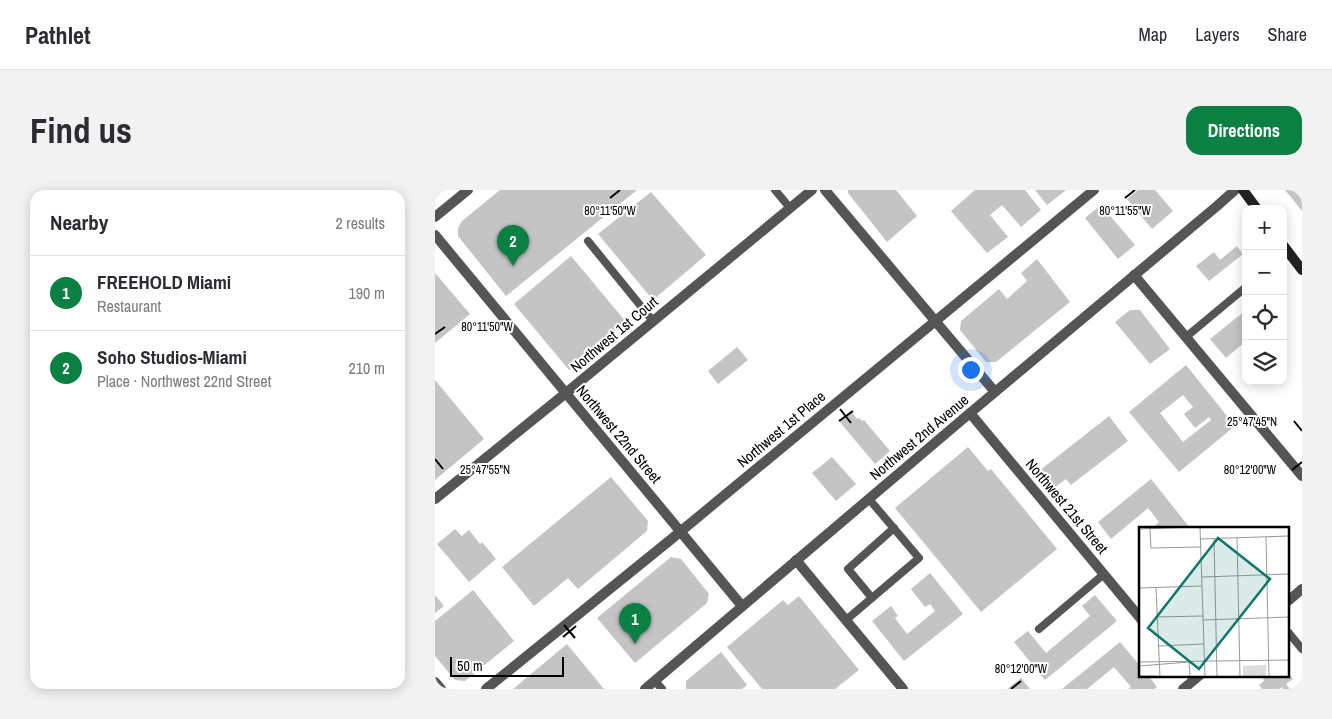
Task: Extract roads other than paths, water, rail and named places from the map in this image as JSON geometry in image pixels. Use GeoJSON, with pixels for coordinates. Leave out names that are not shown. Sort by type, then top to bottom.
{"type":"FeatureCollection","features":[{"type":"Feature","properties":{"kind":"main road"},"geometry":{"type":"LineString","coordinates":[[1243,190],[1254,205]]}},
{"type":"Feature","properties":{"kind":"main road"},"geometry":{"type":"LineString","coordinates":[[1287,253],[1302,270]]}},
{"type":"Feature","properties":{"kind":"street"},"geometry":{"type":"LineString","coordinates":[[435,217],[468,190]]}},
{"type":"Feature","properties":{"kind":"street","name":"Northwest 1st Court"},"geometry":{"type":"LineString","coordinates":[[435,499],[812,190]]}},
{"type":"Feature","properties":{"kind":"street"},"geometry":{"type":"LineString","coordinates":[[825,190],[995,392]]}},
{"type":"Feature","properties":{"kind":"street","name":"Northwest 1st Place"},"geometry":{"type":"LineString","coordinates":[[486,689],[1093,190]]}},
{"type":"Feature","properties":{"kind":"street","name":"Northwest 2nd Avenue"},"geometry":{"type":"LineString","coordinates":[[645,689],[659,685],[743,606],[796,560],[1235,190]]}},
{"type":"Feature","properties":{"kind":"street","name":"Northwest 22nd Street"},"geometry":{"type":"LineString","coordinates":[[435,235],[743,606]]}},
{"type":"Feature","properties":{"kind":"street"},"geometry":{"type":"LineString","coordinates":[[1135,276],[1302,476]]}},
{"type":"Feature","properties":{"kind":"street","name":"Northwest 21st Street"},"geometry":{"type":"LineString","coordinates":[[970,413],[1139,617]]}},
{"type":"Feature","properties":{"kind":"street"},"geometry":{"type":"LineString","coordinates":[[796,560],[903,689]]}},
{"type":"Feature","properties":{"kind":"street"},"geometry":{"type":"LineString","coordinates":[[1289,600],[1302,589]]}},
{"type":"Feature","properties":{"kind":"street"},"geometry":{"type":"LineString","coordinates":[[1183,689],[1193,677]]}},
{"type":"Feature","properties":{"kind":"street"},"geometry":{"type":"LineString","coordinates":[[435,682],[441,689]]}},
{"type":"Feature","properties":{"kind":"lane"},"geometry":{"type":"LineString","coordinates":[[775,190],[790,208]]}},
{"type":"Feature","properties":{"kind":"lane"},"geometry":{"type":"LineString","coordinates":[[588,241],[653,321]]}},
{"type":"Feature","properties":{"kind":"lane"},"geometry":{"type":"LineString","coordinates":[[1186,337],[1242,290]]}},
{"type":"Feature","properties":{"kind":"lane"},"geometry":{"type":"LineString","coordinates":[[846,620],[919,558],[869,499]]}},
{"type":"Feature","properties":{"kind":"lane"},"geometry":{"type":"LineString","coordinates":[[872,598],[848,570],[894,528]]}},
{"type":"Feature","properties":{"kind":"lane"},"geometry":{"type":"LineString","coordinates":[[1039,629],[1104,574]]}},
{"type":"Feature","properties":{"kind":"lane"},"geometry":{"type":"LineString","coordinates":[[1289,633],[1302,649]]}},
{"type":"Feature","properties":{"kind":"place","name":"Soho Studios-Miami"},"geometry":{"type":"Point","coordinates":[513,266]}},
{"type":"Feature","properties":{"kind":"place","name":"FREEHOLD Miami"},"geometry":{"type":"Point","coordinates":[635,644]}}]}
